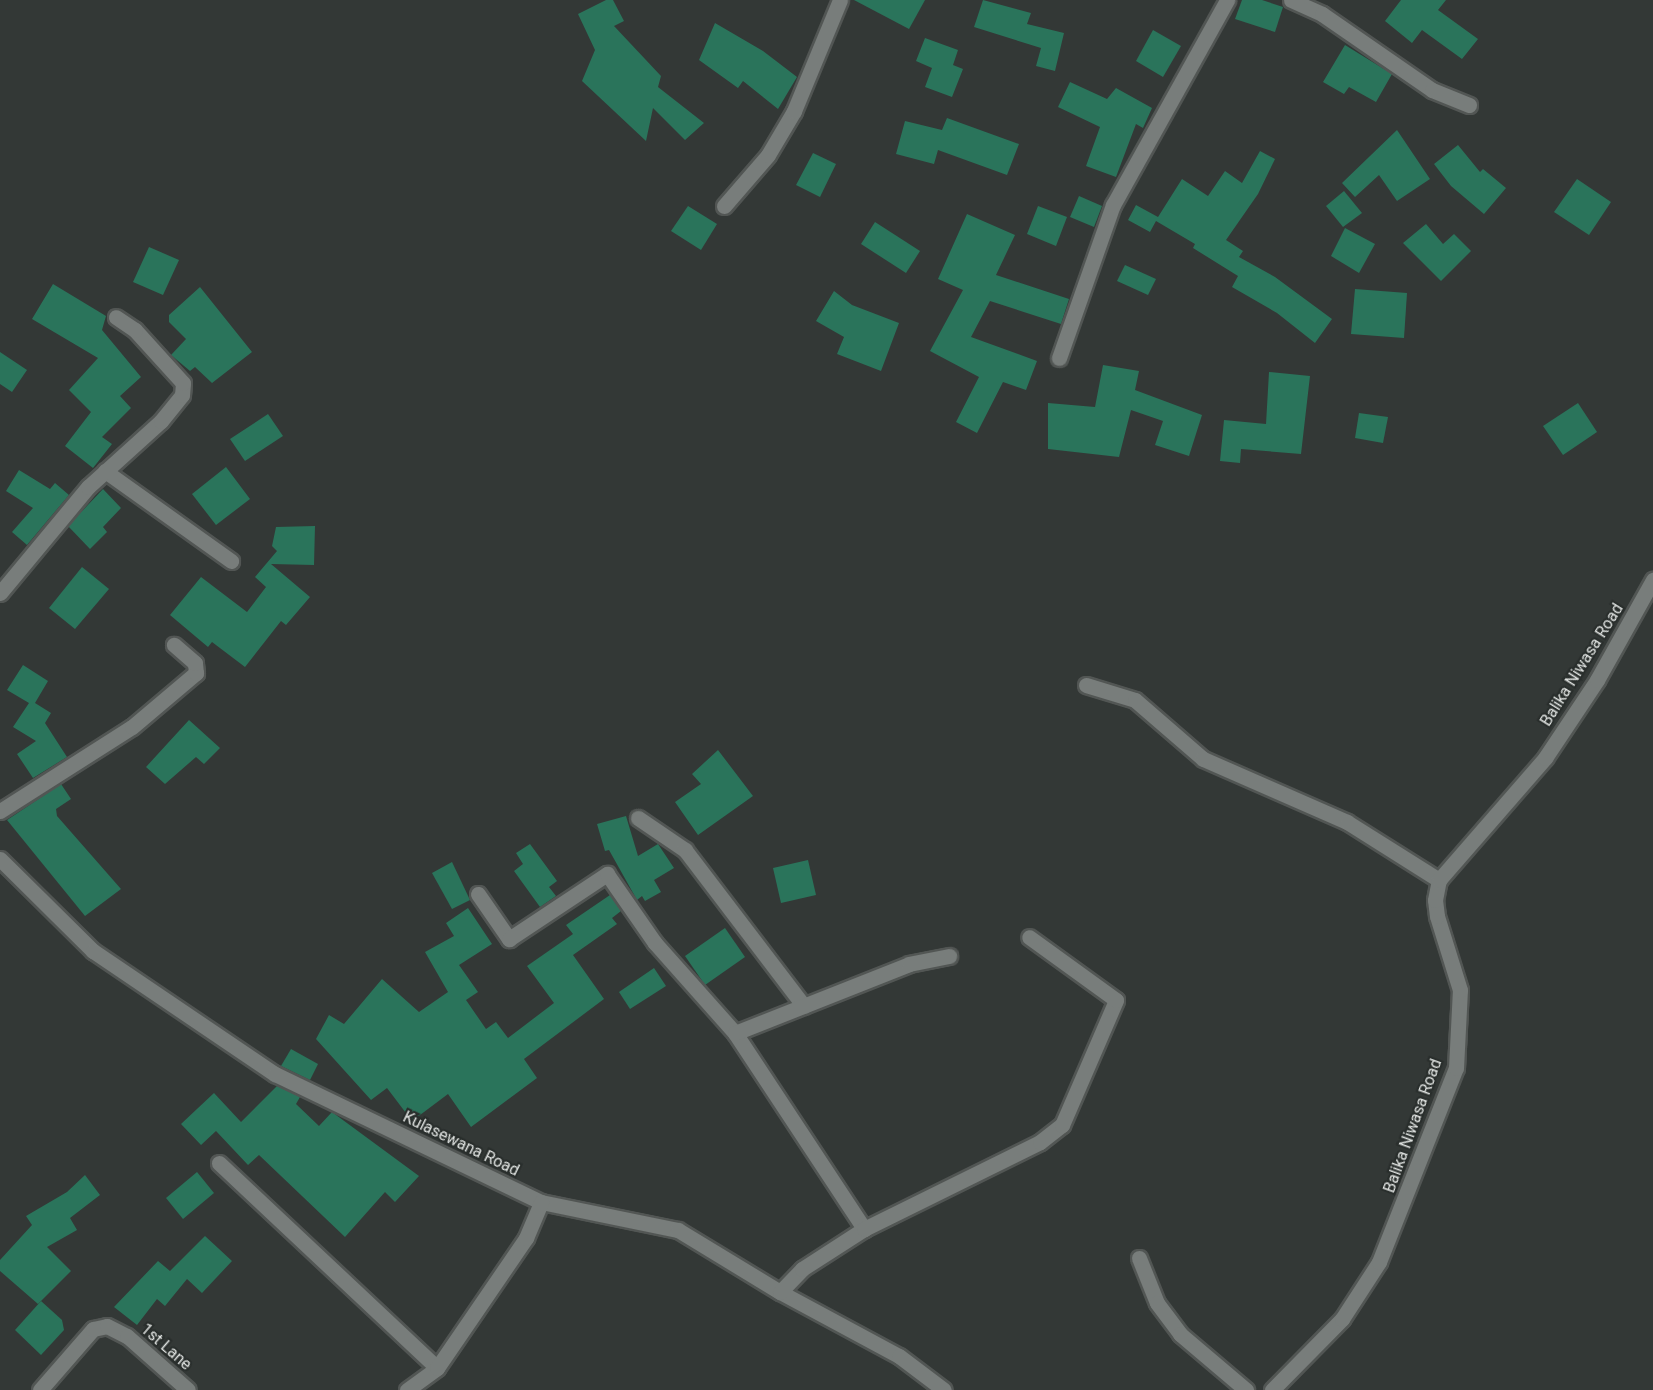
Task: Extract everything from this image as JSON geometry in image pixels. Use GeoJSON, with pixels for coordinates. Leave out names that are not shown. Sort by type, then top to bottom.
{"type":"FeatureCollection","features":[{"type":"Feature","properties":{"kind":"street"},"geometry":{"type":"LineString","coordinates":[[724,206],[768,155],[794,111],[840,0]]}},
{"type":"Feature","properties":{"kind":"street"},"geometry":{"type":"LineString","coordinates":[[1059,358],[1113,205],[1227,0]]}},
{"type":"Feature","properties":{"kind":"street"},"geometry":{"type":"LineString","coordinates":[[1291,0],[1322,14],[1432,90],[1469,105]]}},
{"type":"Feature","properties":{"kind":"street"},"geometry":{"type":"LineString","coordinates":[[0,593],[88,487],[161,421],[182,395],[183,383],[135,330],[116,317]]}},
{"type":"Feature","properties":{"kind":"street"},"geometry":{"type":"LineString","coordinates":[[105,471],[231,561]]}},
{"type":"Feature","properties":{"kind":"street","name":"Balika Niwasa Road"},"geometry":{"type":"LineString","coordinates":[[1272,1390],[1342,1318],[1379,1262],[1455,1068],[1460,990],[1437,916],[1434,900],[1439,880],[1545,758],[1597,680],[1653,580]]}},
{"type":"Feature","properties":{"kind":"street"},"geometry":{"type":"LineString","coordinates":[[0,811],[132,727],[196,673],[195,663],[174,645]]}},
{"type":"Feature","properties":{"kind":"street"},"geometry":{"type":"LineString","coordinates":[[1086,686],[1135,700],[1203,759],[1347,822],[1439,880]]}},
{"type":"Feature","properties":{"kind":"street"},"geometry":{"type":"LineString","coordinates":[[638,818],[685,850],[804,1006]]}},
{"type":"Feature","properties":{"kind":"street","name":"Kulasewana Road"},"geometry":{"type":"LineString","coordinates":[[0,859],[93,951],[275,1074],[541,1202],[678,1230],[780,1293],[899,1356],[944,1390]]}},
{"type":"Feature","properties":{"kind":"street"},"geometry":{"type":"LineString","coordinates":[[478,894],[509,939],[607,874],[655,943],[735,1033],[864,1229]]}},
{"type":"Feature","properties":{"kind":"street"},"geometry":{"type":"LineString","coordinates":[[780,1293],[802,1269],[864,1229],[1040,1142],[1062,1125],[1116,1000],[1029,937]]}},
{"type":"Feature","properties":{"kind":"street"},"geometry":{"type":"LineString","coordinates":[[735,1033],[909,964],[949,956]]}},
{"type":"Feature","properties":{"kind":"street"},"geometry":{"type":"LineString","coordinates":[[219,1164],[437,1368]]}},
{"type":"Feature","properties":{"kind":"street"},"geometry":{"type":"LineString","coordinates":[[407,1390],[437,1368],[526,1238],[541,1202]]}},
{"type":"Feature","properties":{"kind":"street"},"geometry":{"type":"LineString","coordinates":[[1139,1258],[1158,1303],[1180,1334],[1246,1390]]}},
{"type":"Feature","properties":{"kind":"street","name":"1st Lane"},"geometry":{"type":"LineString","coordinates":[[40,1390],[93,1329],[106,1326],[127,1336],[188,1390]]}},
{"type":"Feature","properties":{"kind":"building"},"geometry":{"type":"Polygon","coordinates":[[[606,0],[613,0],[624,21],[614,26],[661,76],[658,87],[704,123],[685,140],[653,108],[646,141],[582,81],[595,50],[578,14],[606,0]]]}},
{"type":"Feature","properties":{"kind":"building"},"geometry":{"type":"Polygon","coordinates":[[[854,0],[925,0],[909,29],[854,0]]]}},
{"type":"Feature","properties":{"kind":"building"},"geometry":{"type":"Polygon","coordinates":[[[983,0],[1031,13],[1027,24],[1064,33],[1055,71],[1036,66],[1041,48],[974,27],[983,0]]]}},
{"type":"Feature","properties":{"kind":"building"},"geometry":{"type":"Polygon","coordinates":[[[1242,0],[1262,0],[1283,7],[1275,32],[1235,19],[1242,0]]]}},
{"type":"Feature","properties":{"kind":"building"},"geometry":{"type":"Polygon","coordinates":[[[1401,0],[1446,0],[1438,10],[1478,39],[1462,59],[1422,30],[1412,43],[1385,21],[1401,0]]]}},
{"type":"Feature","properties":{"kind":"building"},"geometry":{"type":"Polygon","coordinates":[[[715,23],[763,51],[797,77],[778,109],[743,81],[738,88],[699,60],[715,23]]]}},
{"type":"Feature","properties":{"kind":"building"},"geometry":{"type":"Polygon","coordinates":[[[1153,30],[1181,46],[1163,77],[1136,61],[1153,30]]]}},
{"type":"Feature","properties":{"kind":"building"},"geometry":{"type":"Polygon","coordinates":[[[925,38],[958,50],[953,65],[963,69],[952,97],[925,87],[932,68],[916,61],[925,38]]]}},
{"type":"Feature","properties":{"kind":"building"},"geometry":{"type":"Polygon","coordinates":[[[1345,45],[1392,74],[1376,102],[1349,87],[1344,94],[1323,82],[1345,45]]]}},
{"type":"Feature","properties":{"kind":"building"},"geometry":{"type":"Polygon","coordinates":[[[1070,82],[1107,99],[1116,88],[1152,108],[1143,128],[1136,124],[1116,177],[1086,166],[1100,127],[1058,107],[1070,82]]]}},
{"type":"Feature","properties":{"kind":"building"},"geometry":{"type":"Polygon","coordinates":[[[947,118],[1019,144],[1007,175],[938,150],[934,164],[896,154],[905,121],[942,130],[947,118]]]}},
{"type":"Feature","properties":{"kind":"building"},"geometry":{"type":"Polygon","coordinates":[[[1397,130],[1430,179],[1397,201],[1379,175],[1355,197],[1342,183],[1397,130]]]}},
{"type":"Feature","properties":{"kind":"building"},"geometry":{"type":"Polygon","coordinates":[[[1458,145],[1480,172],[1483,169],[1506,188],[1484,214],[1451,186],[1434,164],[1458,145]]]}},
{"type":"Feature","properties":{"kind":"building"},"geometry":{"type":"Polygon","coordinates":[[[1260,151],[1275,159],[1258,194],[1226,240],[1243,251],[1239,257],[1275,277],[1332,319],[1315,343],[1277,313],[1232,287],[1238,276],[1193,248],[1195,244],[1156,221],[1150,232],[1128,220],[1136,205],[1158,217],[1182,179],[1208,196],[1225,171],[1242,183],[1260,151]]]}},
{"type":"Feature","properties":{"kind":"building"},"geometry":{"type":"Polygon","coordinates":[[[813,153],[836,164],[820,197],[796,185],[813,153]]]}},
{"type":"Feature","properties":{"kind":"building"},"geometry":{"type":"Polygon","coordinates":[[[1577,179],[1611,202],[1589,235],[1554,212],[1577,179]]]}},
{"type":"Feature","properties":{"kind":"building"},"geometry":{"type":"Polygon","coordinates":[[[1344,191],[1362,213],[1343,227],[1326,206],[1344,191]]]}},
{"type":"Feature","properties":{"kind":"building"},"geometry":{"type":"Polygon","coordinates":[[[1079,196],[1102,206],[1094,227],[1070,217],[1079,196]]]}},
{"type":"Feature","properties":{"kind":"building"},"geometry":{"type":"Polygon","coordinates":[[[688,206],[717,224],[701,250],[671,231],[688,206]]]}},
{"type":"Feature","properties":{"kind":"building"},"geometry":{"type":"Polygon","coordinates":[[[1038,206],[1067,217],[1056,246],[1027,234],[1038,206]]]}},
{"type":"Feature","properties":{"kind":"building"},"geometry":{"type":"Polygon","coordinates":[[[967,214],[1015,235],[996,275],[1069,299],[1061,324],[990,301],[971,337],[1037,361],[1026,390],[1003,382],[977,433],[956,422],[979,377],[930,351],[963,290],[938,279],[967,214]]]}},
{"type":"Feature","properties":{"kind":"building"},"geometry":{"type":"Polygon","coordinates":[[[875,222],[920,251],[906,273],[861,244],[875,222]]]}},
{"type":"Feature","properties":{"kind":"building"},"geometry":{"type":"Polygon","coordinates":[[[1426,224],[1443,244],[1454,234],[1471,251],[1441,281],[1403,243],[1426,224]]]}},
{"type":"Feature","properties":{"kind":"building"},"geometry":{"type":"Polygon","coordinates":[[[1345,228],[1375,244],[1359,273],[1331,256],[1345,228]]]}},
{"type":"Feature","properties":{"kind":"building"},"geometry":{"type":"Polygon","coordinates":[[[149,247],[179,260],[163,295],[133,282],[149,247]]]}},
{"type":"Feature","properties":{"kind":"building"},"geometry":{"type":"Polygon","coordinates":[[[1125,265],[1156,279],[1148,295],[1117,281],[1125,265]]]}},
{"type":"Feature","properties":{"kind":"building"},"geometry":{"type":"Polygon","coordinates":[[[53,284],[106,316],[102,330],[141,377],[120,396],[131,408],[102,437],[112,444],[93,468],[65,446],[91,412],[69,390],[98,358],[32,319],[53,284]]]}},
{"type":"Feature","properties":{"kind":"building"},"geometry":{"type":"Polygon","coordinates":[[[200,287],[252,352],[212,383],[195,367],[190,371],[171,355],[186,339],[169,322],[169,315],[200,287]]]}},
{"type":"Feature","properties":{"kind":"building"},"geometry":{"type":"Polygon","coordinates":[[[1355,289],[1407,293],[1404,338],[1351,334],[1355,289]]]}},
{"type":"Feature","properties":{"kind":"building"},"geometry":{"type":"Polygon","coordinates":[[[834,291],[852,305],[899,323],[881,371],[837,354],[844,337],[816,321],[834,291]]]}},
{"type":"Feature","properties":{"kind":"building"},"geometry":{"type":"Polygon","coordinates":[[[0,352],[27,370],[12,392],[0,384],[0,352]]]}},
{"type":"Feature","properties":{"kind":"building"},"geometry":{"type":"Polygon","coordinates":[[[1103,365],[1139,371],[1135,390],[1202,415],[1189,456],[1155,445],[1163,421],[1131,410],[1119,457],[1048,449],[1048,403],[1095,407],[1103,365]]]}},
{"type":"Feature","properties":{"kind":"building"},"geometry":{"type":"Polygon","coordinates":[[[1269,372],[1310,376],[1301,454],[1241,449],[1240,463],[1220,461],[1224,420],[1266,424],[1269,372]]]}},
{"type":"Feature","properties":{"kind":"building"},"geometry":{"type":"Polygon","coordinates":[[[1578,403],[1597,432],[1563,455],[1543,426],[1578,403]]]}},
{"type":"Feature","properties":{"kind":"building"},"geometry":{"type":"Polygon","coordinates":[[[1359,413],[1388,417],[1383,443],[1355,438],[1359,413]]]}},
{"type":"Feature","properties":{"kind":"building"},"geometry":{"type":"Polygon","coordinates":[[[268,414],[283,436],[245,461],[230,439],[268,414]]]}},
{"type":"Feature","properties":{"kind":"building"},"geometry":{"type":"Polygon","coordinates":[[[226,467],[250,499],[216,525],[192,494],[226,467]]]}},
{"type":"Feature","properties":{"kind":"building"},"geometry":{"type":"Polygon","coordinates":[[[19,470],[50,489],[55,483],[69,495],[27,545],[12,532],[33,508],[6,491],[19,470]]]}},
{"type":"Feature","properties":{"kind":"building"},"geometry":{"type":"Polygon","coordinates":[[[103,489],[121,508],[103,527],[107,532],[90,549],[68,526],[103,489]]]}},
{"type":"Feature","properties":{"kind":"building"},"geometry":{"type":"Polygon","coordinates":[[[315,526],[314,565],[271,564],[310,597],[286,625],[281,621],[245,667],[212,642],[208,647],[170,615],[201,577],[247,612],[266,587],[255,577],[277,551],[272,546],[276,527],[315,526]]]}},
{"type":"Feature","properties":{"kind":"building"},"geometry":{"type":"Polygon","coordinates":[[[82,567],[109,589],[75,629],[49,608],[82,567]]]}},
{"type":"Feature","properties":{"kind":"building"},"geometry":{"type":"Polygon","coordinates":[[[23,665],[48,681],[35,703],[51,713],[45,723],[67,757],[33,778],[17,754],[36,741],[13,727],[29,703],[7,690],[23,665]]]}},
{"type":"Feature","properties":{"kind":"building"},"geometry":{"type":"Polygon","coordinates":[[[189,720],[220,748],[204,764],[196,757],[165,784],[146,767],[189,720]]]}},
{"type":"Feature","properties":{"kind":"building"},"geometry":{"type":"Polygon","coordinates":[[[718,750],[753,796],[698,835],[675,802],[701,784],[692,774],[718,750]]]}},
{"type":"Feature","properties":{"kind":"building"},"geometry":{"type":"Polygon","coordinates":[[[61,784],[71,799],[56,809],[57,816],[121,889],[85,916],[7,820],[61,784]]]}},
{"type":"Feature","properties":{"kind":"building"},"geometry":{"type":"Polygon","coordinates":[[[626,816],[638,856],[658,844],[674,868],[654,880],[661,892],[645,901],[642,896],[637,900],[609,850],[605,851],[597,824],[626,816]]]}},
{"type":"Feature","properties":{"kind":"building"},"geometry":{"type":"Polygon","coordinates":[[[530,844],[557,881],[549,887],[556,896],[540,907],[514,871],[523,864],[516,853],[530,844]]]}},
{"type":"Feature","properties":{"kind":"building"},"geometry":{"type":"Polygon","coordinates":[[[808,860],[816,895],[781,903],[773,868],[808,860]]]}},
{"type":"Feature","properties":{"kind":"building"},"geometry":{"type":"Polygon","coordinates":[[[452,862],[470,900],[452,909],[432,873],[452,862]]]}},
{"type":"Feature","properties":{"kind":"building"},"geometry":{"type":"Polygon","coordinates":[[[610,895],[621,911],[612,918],[617,924],[573,955],[604,999],[524,1059],[537,1078],[471,1127],[448,1094],[412,1121],[387,1088],[371,1100],[316,1039],[329,1015],[344,1024],[382,979],[419,1012],[448,992],[425,952],[454,936],[446,923],[468,908],[492,944],[459,965],[478,992],[466,1000],[486,1029],[496,1022],[508,1038],[554,1003],[527,966],[573,934],[566,925],[610,895]]]}},
{"type":"Feature","properties":{"kind":"building"},"geometry":{"type":"Polygon","coordinates":[[[725,928],[745,957],[705,985],[685,956],[725,928]]]}},
{"type":"Feature","properties":{"kind":"building"},"geometry":{"type":"Polygon","coordinates":[[[654,968],[666,986],[630,1009],[619,992],[654,968]]]}},
{"type":"Feature","properties":{"kind":"building"},"geometry":{"type":"Polygon","coordinates":[[[291,1049],[318,1064],[310,1080],[281,1066],[291,1049]]]}},
{"type":"Feature","properties":{"kind":"building"},"geometry":{"type":"Polygon","coordinates":[[[277,1086],[300,1097],[296,1104],[319,1126],[332,1112],[419,1176],[395,1202],[385,1192],[345,1237],[259,1155],[248,1165],[216,1131],[201,1145],[181,1124],[214,1093],[241,1122],[277,1086]]]}},
{"type":"Feature","properties":{"kind":"building"},"geometry":{"type":"Polygon","coordinates":[[[197,1172],[214,1193],[183,1219],[166,1198],[197,1172]]]}},
{"type":"Feature","properties":{"kind":"building"},"geometry":{"type":"Polygon","coordinates":[[[85,1175],[100,1195],[70,1218],[77,1230],[47,1247],[71,1271],[38,1304],[0,1271],[0,1260],[32,1225],[26,1216],[67,1192],[85,1175]]]}},
{"type":"Feature","properties":{"kind":"building"},"geometry":{"type":"Polygon","coordinates":[[[205,1236],[232,1261],[202,1293],[187,1279],[165,1306],[157,1299],[137,1325],[114,1307],[158,1261],[170,1271],[205,1236]]]}},
{"type":"Feature","properties":{"kind":"building"},"geometry":{"type":"Polygon","coordinates":[[[41,1301],[62,1320],[64,1330],[41,1355],[15,1330],[41,1301]]]}}]}
